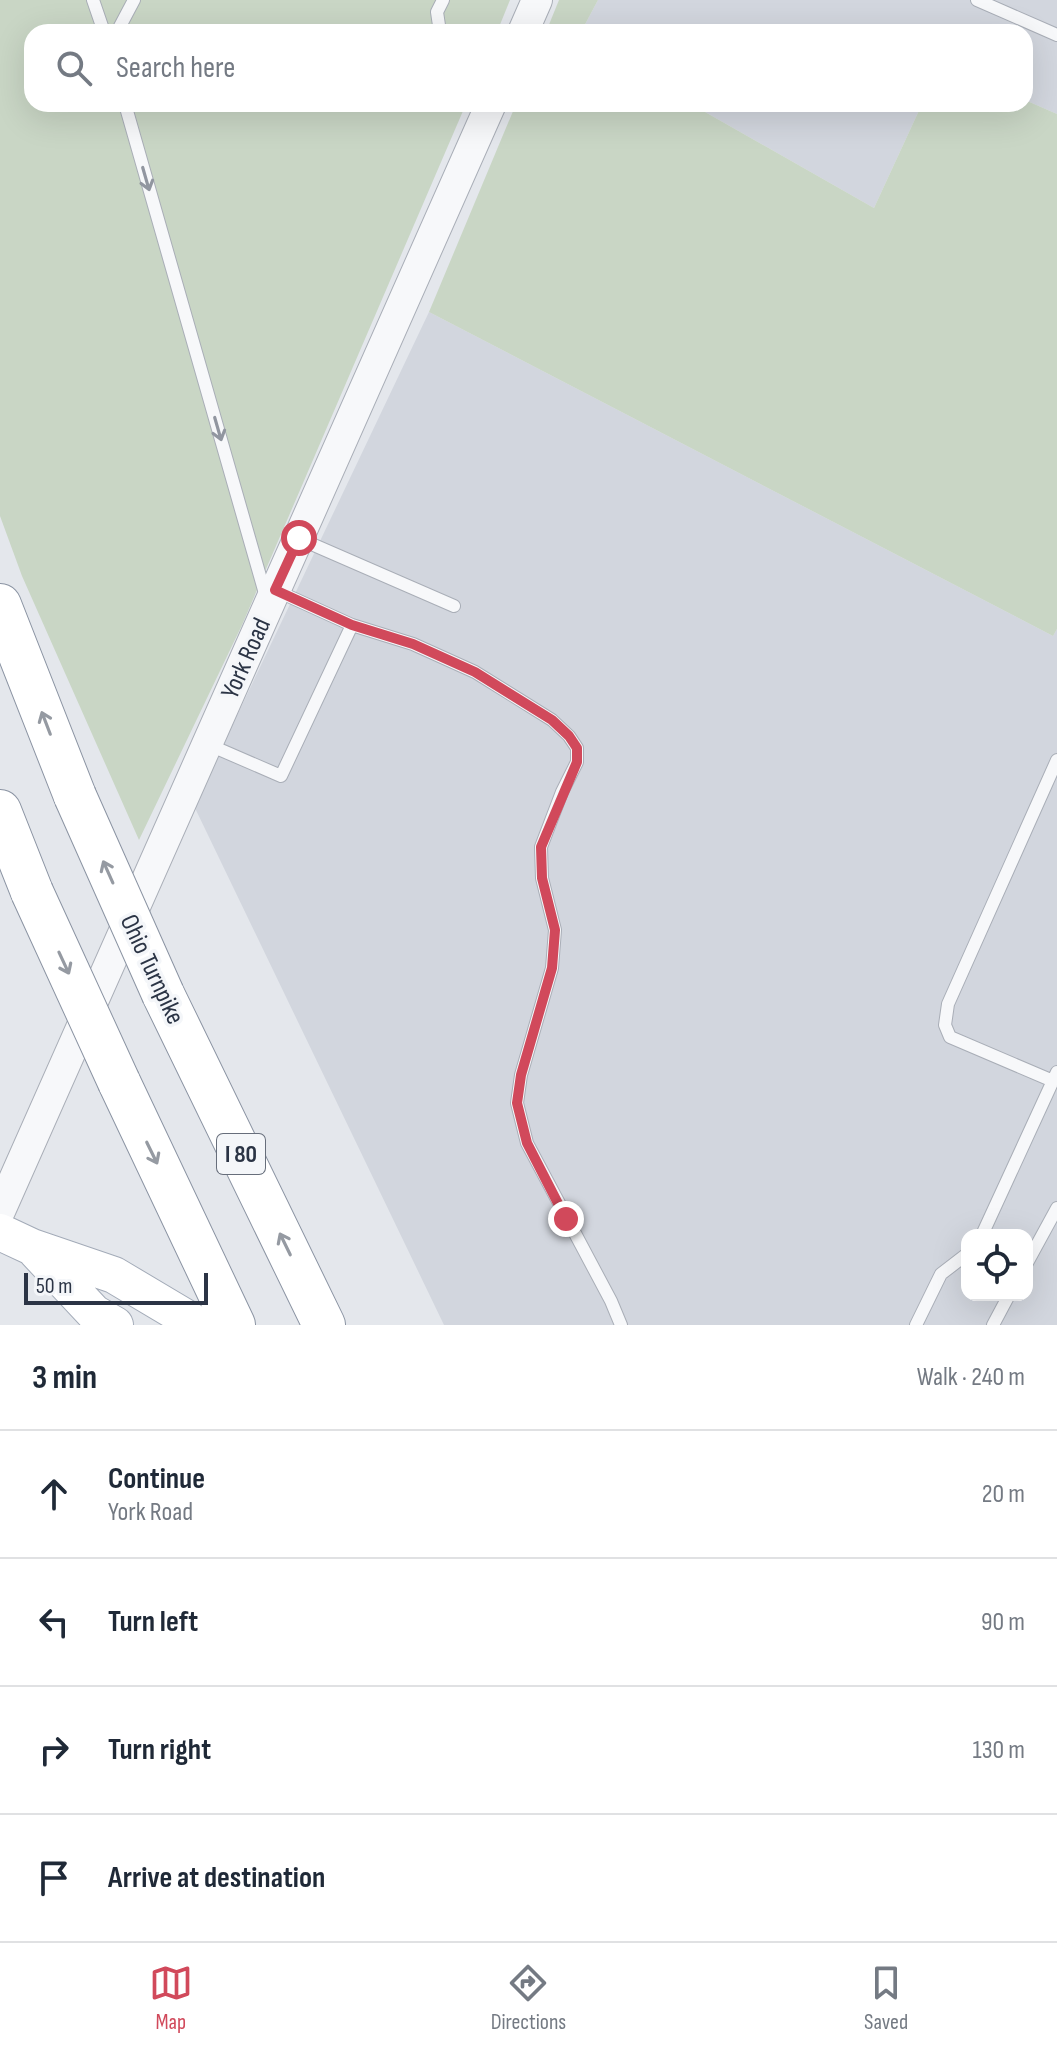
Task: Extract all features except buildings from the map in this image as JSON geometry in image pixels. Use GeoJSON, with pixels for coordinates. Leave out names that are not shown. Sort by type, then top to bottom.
{"type":"FeatureCollection","features":[{"type":"Feature","properties":{"kind":"highway","name":"Ohio Turnpike"},"geometry":{"type":"LineString","coordinates":[[0,605],[75,796],[163,994],[322,1320]]}},
{"type":"Feature","properties":{"kind":"highway"},"geometry":{"type":"LineString","coordinates":[[0,811],[32,892],[234,1325]]}},
{"type":"Feature","properties":{"kind":"main road"},"geometry":{"type":"LineString","coordinates":[[0,1232],[32,1247],[114,1275],[198,1325]]}},
{"type":"Feature","properties":{"kind":"main road"},"geometry":{"type":"LineString","coordinates":[[32,1247],[94,1313],[115,1325]]}},
{"type":"Feature","properties":{"kind":"street"},"geometry":{"type":"LineString","coordinates":[[526,24],[537,0]]}},
{"type":"Feature","properties":{"kind":"street","name":"York Road"},"geometry":{"type":"LineString","coordinates":[[0,1211],[487,112]]}},
{"type":"Feature","properties":{"kind":"lane"},"geometry":{"type":"LineString","coordinates":[[93,0],[101,24]]}},
{"type":"Feature","properties":{"kind":"lane"},"geometry":{"type":"LineString","coordinates":[[121,24],[134,0]]}},
{"type":"Feature","properties":{"kind":"lane"},"geometry":{"type":"LineString","coordinates":[[439,24],[437,12],[443,0]]}},
{"type":"Feature","properties":{"kind":"lane"},"geometry":{"type":"LineString","coordinates":[[977,0],[1032,24]]}},
{"type":"Feature","properties":{"kind":"lane"},"geometry":{"type":"LineString","coordinates":[[1033,24],[1057,35]]}},
{"type":"Feature","properties":{"kind":"lane"},"geometry":{"type":"LineString","coordinates":[[127,112],[272,598],[427,650],[475,672],[552,720],[577,748],[577,762],[541,847],[542,878],[555,930],[552,968],[521,1075],[517,1103],[527,1143],[621,1325]]}},
{"type":"Feature","properties":{"kind":"lane"},"geometry":{"type":"LineString","coordinates":[[299,538],[454,606]]}},
{"type":"Feature","properties":{"kind":"lane"},"geometry":{"type":"LineString","coordinates":[[207,744],[281,776],[352,625]]}},
{"type":"Feature","properties":{"kind":"lane"},"geometry":{"type":"LineString","coordinates":[[985,1229],[1055,1076],[950,1037],[945,1025],[948,1004],[1057,760]]}},
{"type":"Feature","properties":{"kind":"lane"},"geometry":{"type":"LineString","coordinates":[[1033,1252],[1057,1208]]}},
{"type":"Feature","properties":{"kind":"lane"},"geometry":{"type":"LineString","coordinates":[[916,1325],[941,1274],[961,1259]]}},
{"type":"Feature","properties":{"kind":"lane"},"geometry":{"type":"LineString","coordinates":[[993,1325],[1006,1301]]}},
{"type":"Feature","properties":{"kind":"shaded area"},"geometry":{"type":"Polygon","coordinates":[[[598,0],[1057,0],[1057,114],[1033,104],[1033,24],[585,24],[598,0]]]}},
{"type":"Feature","properties":{"kind":"shaded area"},"geometry":{"type":"Polygon","coordinates":[[[705,112],[918,112],[874,208],[705,112]]]}},
{"type":"Feature","properties":{"kind":"shaded area"},"geometry":{"type":"Polygon","coordinates":[[[429,312],[1053,636],[1057,629],[1057,1325],[444,1325],[194,806],[429,312]]]}},
{"type":"Feature","properties":{"kind":"green space"},"geometry":{"type":"Polygon","coordinates":[[[0,0],[510,0],[500,24],[24,24],[24,112],[463,112],[242,625],[139,840],[22,576],[0,516],[0,0]]]}},
{"type":"Feature","properties":{"kind":"green space"},"geometry":{"type":"Polygon","coordinates":[[[559,0],[598,0],[585,24],[549,24],[559,0]]]}},
{"type":"Feature","properties":{"kind":"green space"},"geometry":{"type":"Polygon","coordinates":[[[1033,104],[1057,114],[1057,629],[1053,636],[429,312],[513,112],[705,112],[874,208],[918,112],[1033,112],[1033,104]]]}},
{"type":"Feature","properties":{"kind":"route"},"geometry":{"type":"LineString","coordinates":[[299,538],[275,590],[352,625],[413,644],[475,672],[552,720],[577,748],[577,762],[541,847],[542,878],[555,930],[552,968],[521,1075],[517,1103],[527,1143],[566,1219]]}}]}
